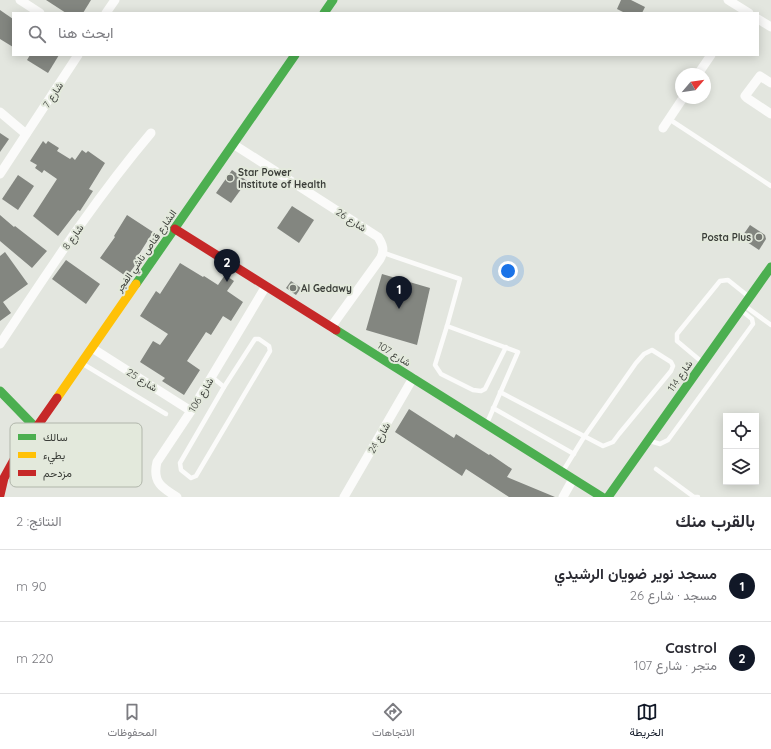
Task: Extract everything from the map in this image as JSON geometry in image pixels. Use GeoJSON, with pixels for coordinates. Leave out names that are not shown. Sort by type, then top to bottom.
{"type":"FeatureCollection","features":[{"type":"Feature","properties":{"kind":"street"},"geometry":{"type":"LineString","coordinates":[[20,0],[38,12]]}},
{"type":"Feature","properties":{"kind":"street"},"geometry":{"type":"LineString","coordinates":[[107,12],[115,0]]}},
{"type":"Feature","properties":{"kind":"street"},"geometry":{"type":"LineString","coordinates":[[325,12],[333,0]]}},
{"type":"Feature","properties":{"kind":"street"},"geometry":{"type":"LineString","coordinates":[[728,0],[744,12]]}},
{"type":"Feature","properties":{"kind":"street"},"geometry":{"type":"LineString","coordinates":[[759,20],[771,27]]}},
{"type":"Feature","properties":{"kind":"street","name":"شارع 7"},"geometry":{"type":"LineString","coordinates":[[0,174],[77,56]]}},
{"type":"Feature","properties":{"kind":"street","name":"الشارع قناص ناشي الفجر"},"geometry":{"type":"LineString","coordinates":[[40,423],[294,56]]}},
{"type":"Feature","properties":{"kind":"street"},"geometry":{"type":"LineString","coordinates":[[702,68],[710,56]]}},
{"type":"Feature","properties":{"kind":"street"},"geometry":{"type":"LineString","coordinates":[[771,84],[760,76],[745,96],[771,114]]}},
{"type":"Feature","properties":{"kind":"street"},"geometry":{"type":"LineString","coordinates":[[663,128],[679,104]]}},
{"type":"Feature","properties":{"kind":"street"},"geometry":{"type":"LineString","coordinates":[[0,112],[26,134]]}},
{"type":"Feature","properties":{"kind":"street","name":"شارع 8"},"geometry":{"type":"LineString","coordinates":[[0,344],[85,218],[122,168],[151,133]]}},
{"type":"Feature","properties":{"kind":"street","name":"شارع 26"},"geometry":{"type":"LineString","coordinates":[[233,144],[378,237],[383,245],[384,253]]}},
{"type":"Feature","properties":{"kind":"street","name":"شارع 107"},"geometry":{"type":"LineString","coordinates":[[175,229],[602,497]]}},
{"type":"Feature","properties":{"kind":"street"},"geometry":{"type":"LineString","coordinates":[[331,327],[384,253]]}},
{"type":"Feature","properties":{"kind":"street","name":"شارع 114"},"geometry":{"type":"LineString","coordinates":[[608,497],[771,267]]}},
{"type":"Feature","properties":{"kind":"street","name":"شارع 106"},"geometry":{"type":"LineString","coordinates":[[178,497],[163,488],[157,480],[155,470],[157,462],[191,411],[266,286]]}},
{"type":"Feature","properties":{"kind":"street","name":"شارع 25"},"geometry":{"type":"LineString","coordinates":[[92,348],[191,411]]}},
{"type":"Feature","properties":{"kind":"street","name":"شارع 24"},"geometry":{"type":"LineString","coordinates":[[344,497],[413,378]]}},
{"type":"Feature","properties":{"kind":"street"},"geometry":{"type":"LineString","coordinates":[[0,391],[31,423]]}},
{"type":"Feature","properties":{"kind":"street","name":"الشارع قناص ناشي الفجر"},"geometry":{"type":"LineString","coordinates":[[0,468],[10,461]]}},
{"type":"Feature","properties":{"kind":"street","name":"الشارع قناص ناشي الفجر"},"geometry":{"type":"LineString","coordinates":[[0,495],[4,478],[10,467]]}},
{"type":"Feature","properties":{"kind":"street"},"geometry":{"type":"LineString","coordinates":[[563,497],[573,479]]}},
{"type":"Feature","properties":{"kind":"lane"},"geometry":{"type":"LineString","coordinates":[[669,119],[771,186]]}},
{"type":"Feature","properties":{"kind":"lane"},"geometry":{"type":"LineString","coordinates":[[384,253],[460,280],[435,365],[441,374],[473,390],[481,391],[485,389],[506,347]]}},
{"type":"Feature","properties":{"kind":"lane"},"geometry":{"type":"LineString","coordinates":[[648,440],[660,444],[668,440],[753,324],[752,318],[728,280],[720,281],[676,334],[676,341],[703,363]]}},
{"type":"Feature","properties":{"kind":"lane"},"geometry":{"type":"LineString","coordinates":[[744,304],[771,325]]}},
{"type":"Feature","properties":{"kind":"lane"},"geometry":{"type":"LineString","coordinates":[[447,326],[518,352],[486,425]]}},
{"type":"Feature","properties":{"kind":"lane"},"geometry":{"type":"LineString","coordinates":[[259,338],[269,346],[270,351],[196,476],[191,478],[181,470],[180,463],[224,387],[255,339],[259,338]]}},
{"type":"Feature","properties":{"kind":"lane"},"geometry":{"type":"LineString","coordinates":[[500,392],[584,437],[603,446],[612,442],[671,370],[673,366],[671,362],[652,350],[644,354],[636,363],[584,437],[563,472]]}},
{"type":"Feature","properties":{"kind":"lane"},"geometry":{"type":"LineString","coordinates":[[82,363],[166,414]]}},
{"type":"Feature","properties":{"kind":"lane"},"geometry":{"type":"LineString","coordinates":[[212,377],[224,387]]}},
{"type":"Feature","properties":{"kind":"lane"},"geometry":{"type":"LineString","coordinates":[[493,408],[574,454]]}},
{"type":"Feature","properties":{"kind":"lane"},"geometry":{"type":"LineString","coordinates":[[656,469],[694,497],[698,497]]}},
{"type":"Feature","properties":{"kind":"building"},"geometry":{"type":"Polygon","coordinates":[[[46,0],[91,0],[84,12],[64,12],[46,0]]]}},
{"type":"Feature","properties":{"kind":"building"},"geometry":{"type":"Polygon","coordinates":[[[621,0],[631,0],[645,7],[642,12],[623,12],[617,9],[621,0]]]}},
{"type":"Feature","properties":{"kind":"building"},"geometry":{"type":"Polygon","coordinates":[[[0,10],[12,18],[12,46],[0,39],[0,10]]]}},
{"type":"Feature","properties":{"kind":"building"},"geometry":{"type":"Polygon","coordinates":[[[29,56],[58,56],[48,73],[27,60],[29,56]]]}},
{"type":"Feature","properties":{"kind":"building"},"geometry":{"type":"Polygon","coordinates":[[[0,133],[9,139],[0,152],[0,133]]]}},
{"type":"Feature","properties":{"kind":"building"},"geometry":{"type":"Polygon","coordinates":[[[43,141],[46,144],[48,141],[59,148],[57,151],[70,159],[72,157],[75,160],[82,150],[86,153],[88,151],[105,163],[89,189],[93,191],[80,211],[78,210],[58,236],[33,216],[57,179],[44,170],[42,173],[35,168],[37,165],[30,161],[43,141]]]}},
{"type":"Feature","properties":{"kind":"building"},"geometry":{"type":"Polygon","coordinates":[[[232,170],[247,181],[231,203],[216,193],[232,170]]]}},
{"type":"Feature","properties":{"kind":"building"},"geometry":{"type":"Polygon","coordinates":[[[18,175],[34,186],[18,210],[2,199],[18,175]]]}},
{"type":"Feature","properties":{"kind":"building"},"geometry":{"type":"Polygon","coordinates":[[[292,206],[314,220],[299,243],[277,228],[292,206]]]}},
{"type":"Feature","properties":{"kind":"building"},"geometry":{"type":"Polygon","coordinates":[[[0,215],[47,251],[32,268],[0,241],[0,215]]]}},
{"type":"Feature","properties":{"kind":"building"},"geometry":{"type":"Polygon","coordinates":[[[127,215],[153,232],[136,259],[138,261],[127,277],[100,258],[115,237],[114,236],[127,215]]]}},
{"type":"Feature","properties":{"kind":"building"},"geometry":{"type":"Polygon","coordinates":[[[750,225],[765,235],[766,239],[759,250],[741,238],[750,225]]]}},
{"type":"Feature","properties":{"kind":"building"},"geometry":{"type":"Polygon","coordinates":[[[5,252],[28,284],[3,302],[11,313],[0,321],[0,256],[5,252]]]}},
{"type":"Feature","properties":{"kind":"building"},"geometry":{"type":"Polygon","coordinates":[[[66,260],[100,284],[86,304],[52,279],[66,260]]]}},
{"type":"Feature","properties":{"kind":"building"},"geometry":{"type":"Polygon","coordinates":[[[180,263],[218,285],[225,275],[234,281],[227,291],[243,302],[231,321],[223,316],[211,335],[206,332],[187,361],[200,370],[184,395],[162,381],[165,378],[140,362],[153,341],[160,345],[168,334],[140,316],[156,291],[160,294],[180,263]]]}},
{"type":"Feature","properties":{"kind":"building"},"geometry":{"type":"Polygon","coordinates":[[[382,274],[430,288],[417,345],[366,330],[382,274]]]}},
{"type":"Feature","properties":{"kind":"building","name":"Al Gedawy"},"geometry":{"type":"Polygon","coordinates":[[[291,281],[301,288],[296,295],[286,288],[291,281]]]}},
{"type":"Feature","properties":{"kind":"building"},"geometry":{"type":"Polygon","coordinates":[[[409,409],[454,438],[456,434],[512,469],[507,477],[555,497],[509,497],[466,469],[462,476],[395,432],[409,409]]]}},
{"type":"Feature","properties":{"kind":"traffic: fast"},"geometry":{"type":"LineString","coordinates":[[325,12],[333,0]]}},
{"type":"Feature","properties":{"kind":"traffic: fast"},"geometry":{"type":"LineString","coordinates":[[136,284],[294,56]]}},
{"type":"Feature","properties":{"kind":"traffic: fast"},"geometry":{"type":"LineString","coordinates":[[608,497],[771,267]]}},
{"type":"Feature","properties":{"kind":"traffic: fast"},"geometry":{"type":"LineString","coordinates":[[336,330],[602,497]]}},
{"type":"Feature","properties":{"kind":"traffic: fast"},"geometry":{"type":"LineString","coordinates":[[0,391],[31,423]]}},
{"type":"Feature","properties":{"kind":"traffic: slow"},"geometry":{"type":"LineString","coordinates":[[57,398],[136,284]]}},
{"type":"Feature","properties":{"kind":"traffic: jam"},"geometry":{"type":"LineString","coordinates":[[175,229],[336,330]]}},
{"type":"Feature","properties":{"kind":"traffic: jam"},"geometry":{"type":"LineString","coordinates":[[40,423],[57,398]]}},
{"type":"Feature","properties":{"kind":"traffic: jam"},"geometry":{"type":"LineString","coordinates":[[0,495],[4,478],[10,467]]}},
{"type":"Feature","properties":{"kind":"place","name":"Star Power Institute of Health"},"geometry":{"type":"Point","coordinates":[230,178]}},
{"type":"Feature","properties":{"kind":"place","name":"Posta Plus"},"geometry":{"type":"Point","coordinates":[759,237]}},
{"type":"Feature","properties":{"kind":"place","name":"Castrol"},"geometry":{"type":"Point","coordinates":[227,282]}},
{"type":"Feature","properties":{"kind":"place","name":"Al Gedawy"},"geometry":{"type":"Point","coordinates":[293,288]}},
{"type":"Feature","properties":{"kind":"place","name":"مسجد نوير ضويان الرشيدي"},"geometry":{"type":"Point","coordinates":[399,309]}}]}
